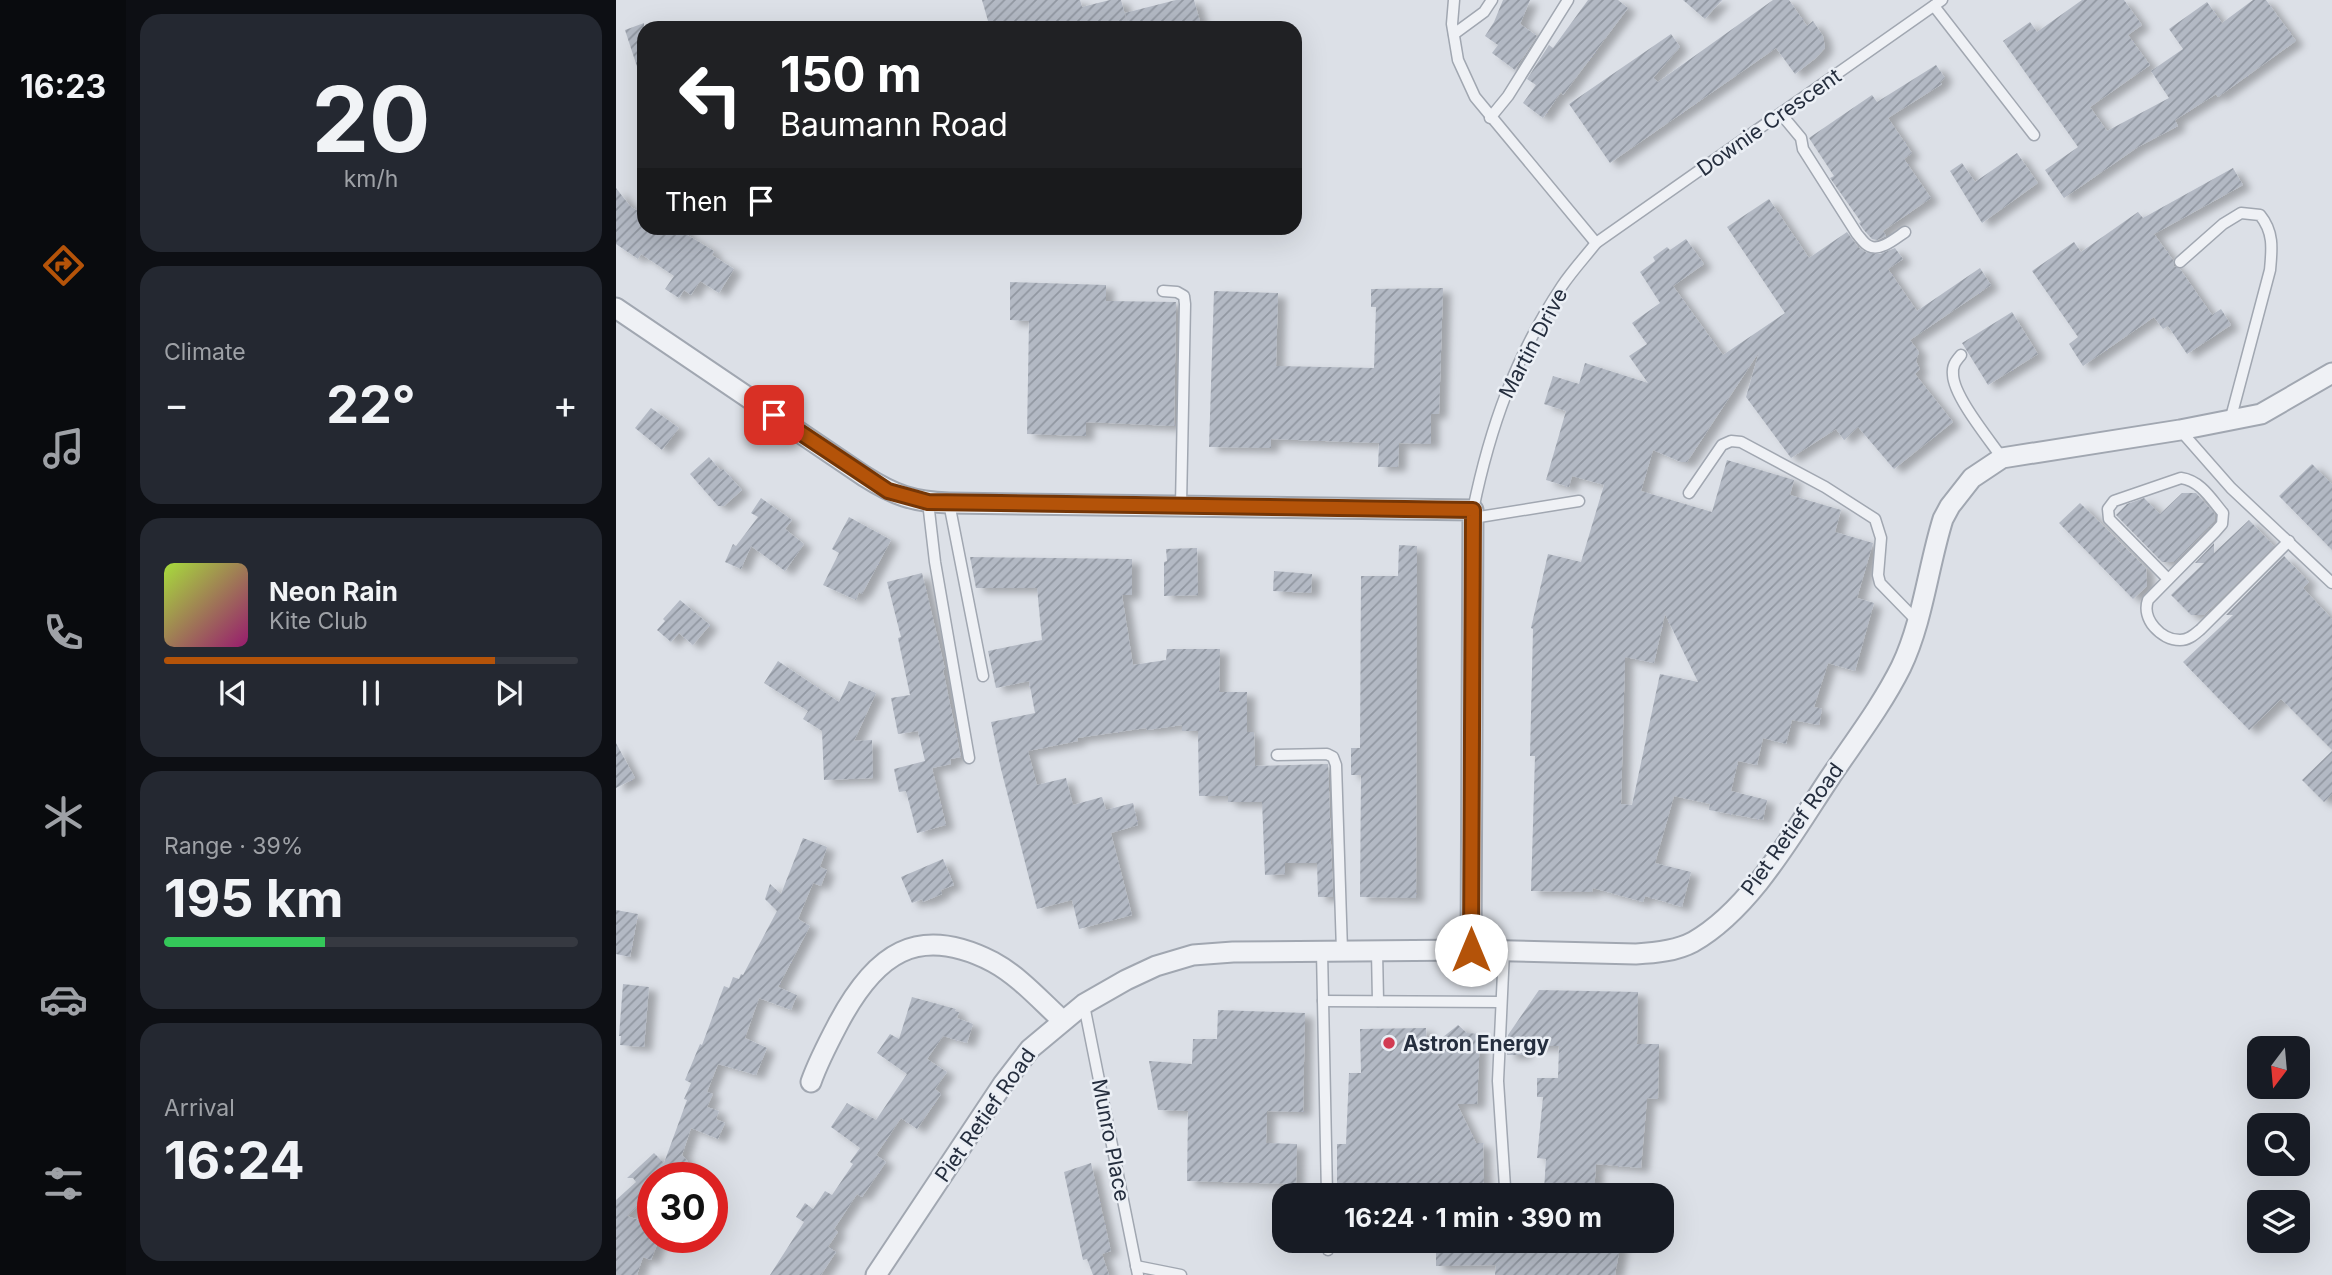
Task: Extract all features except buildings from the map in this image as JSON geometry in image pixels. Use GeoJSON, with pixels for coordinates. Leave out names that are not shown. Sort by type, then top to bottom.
{"type":"FeatureCollection","features":[{"type":"Feature","properties":{"kind":"street"},"geometry":{"type":"LineString","coordinates":[[616,308],[888,491],[928,502],[1181,505],[1473,514]]}},
{"type":"Feature","properties":{"kind":"street","name":"Piet Retief Road"},"geometry":{"type":"LineString","coordinates":[[876,1275],[1030,1049],[1084,1004],[1156,966],[1194,955],[1233,952],[1471,950],[1659,953],[1692,943],[1728,915],[1760,880],[1877,709],[1901,666],[1917,621],[1936,541],[1950,506],[1972,478],[2002,458],[2180,430],[2261,414],[2332,373]]}},
{"type":"Feature","properties":{"kind":"street","name":"Martin Drive"},"geometry":{"type":"LineString","coordinates":[[1471,950],[1473,514]]}},
{"type":"Feature","properties":{"kind":"street"},"geometry":{"type":"LineString","coordinates":[[811,1082],[859,989],[873,973],[900,951],[918,946],[956,946],[995,963],[1017,979],[1063,1021]]}},
{"type":"Feature","properties":{"kind":"lane"},"geometry":{"type":"LineString","coordinates":[[1454,0],[1452,24],[1458,60],[1475,97],[1596,243]]}},
{"type":"Feature","properties":{"kind":"lane"},"geometry":{"type":"LineString","coordinates":[[1454,34],[1484,12],[1492,0]]}},
{"type":"Feature","properties":{"kind":"lane"},"geometry":{"type":"LineString","coordinates":[[1490,118],[1508,96],[1568,0]]}},
{"type":"Feature","properties":{"kind":"lane"},"geometry":{"type":"LineString","coordinates":[[1938,3],[2034,135]]}},
{"type":"Feature","properties":{"kind":"lane","name":"Downie Crescent"},"geometry":{"type":"LineString","coordinates":[[1596,243],[1938,3]]}},
{"type":"Feature","properties":{"kind":"lane"},"geometry":{"type":"LineString","coordinates":[[1781,114],[1801,138],[1803,149],[1867,246],[1876,247],[1891,242],[1905,232]]}},
{"type":"Feature","properties":{"kind":"lane"},"geometry":{"type":"LineString","coordinates":[[2180,262],[2223,224],[2241,213],[2260,215],[2269,226],[2273,247],[2270,271],[2230,421]]}},
{"type":"Feature","properties":{"kind":"lane","name":"Martin Drive"},"geometry":{"type":"LineString","coordinates":[[1473,514],[1492,430],[1503,396],[1563,284],[1596,243]]}},
{"type":"Feature","properties":{"kind":"lane"},"geometry":{"type":"LineString","coordinates":[[1163,291],[1177,292],[1184,296],[1185,304],[1181,505]]}},
{"type":"Feature","properties":{"kind":"lane"},"geometry":{"type":"LineString","coordinates":[[1961,355],[1954,363],[1954,385],[2002,458]]}},
{"type":"Feature","properties":{"kind":"lane"},"geometry":{"type":"LineString","coordinates":[[2180,430],[2214,470],[2332,583]]}},
{"type":"Feature","properties":{"kind":"lane"},"geometry":{"type":"LineString","coordinates":[[1689,493],[1722,445],[1731,441],[1741,442],[1825,487],[1875,519],[1881,538],[1878,575],[1880,583],[1917,621]]}},
{"type":"Feature","properties":{"kind":"lane"},"geometry":{"type":"LineString","coordinates":[[2199,485],[2214,470]]}},
{"type":"Feature","properties":{"kind":"lane"},"geometry":{"type":"LineString","coordinates":[[2168,579],[2109,519],[2108,509],[2114,501],[2181,478],[2199,485],[2222,513],[2222,524],[2148,600],[2146,607],[2150,623],[2173,639],[2188,639],[2201,629],[2289,541]]}},
{"type":"Feature","properties":{"kind":"lane"},"geometry":{"type":"LineString","coordinates":[[1473,514],[1579,501]]}},
{"type":"Feature","properties":{"kind":"lane"},"geometry":{"type":"LineString","coordinates":[[928,502],[935,562],[969,758]]}},
{"type":"Feature","properties":{"kind":"lane"},"geometry":{"type":"LineString","coordinates":[[949,503],[983,676]]}},
{"type":"Feature","properties":{"kind":"lane"},"geometry":{"type":"LineString","coordinates":[[1277,755],[1327,754],[1333,757],[1336,765],[1342,951]]}},
{"type":"Feature","properties":{"kind":"lane"},"geometry":{"type":"LineString","coordinates":[[1322,951],[1327,1183]]}},
{"type":"Feature","properties":{"kind":"lane"},"geometry":{"type":"LineString","coordinates":[[1377,951],[1378,1001]]}},
{"type":"Feature","properties":{"kind":"lane"},"geometry":{"type":"LineString","coordinates":[[1504,951],[1498,1081],[1505,1183]]}},
{"type":"Feature","properties":{"kind":"lane"},"geometry":{"type":"LineString","coordinates":[[1323,1001],[1500,1002]]}},
{"type":"Feature","properties":{"kind":"lane","name":"Munro Place"},"geometry":{"type":"LineString","coordinates":[[1084,1004],[1137,1271]]}},
{"type":"Feature","properties":{"kind":"lane"},"geometry":{"type":"LineString","coordinates":[[1137,1271],[1181,1275]]}},
{"type":"Feature","properties":{"kind":"place","name":"Astron Energy"},"geometry":{"type":"Point","coordinates":[1389,1043]}},
{"type":"Feature","properties":{"kind":"route"},"geometry":{"type":"LineString","coordinates":[[774,415],[888,491],[928,502],[1473,510],[1471,950]]}}]}
